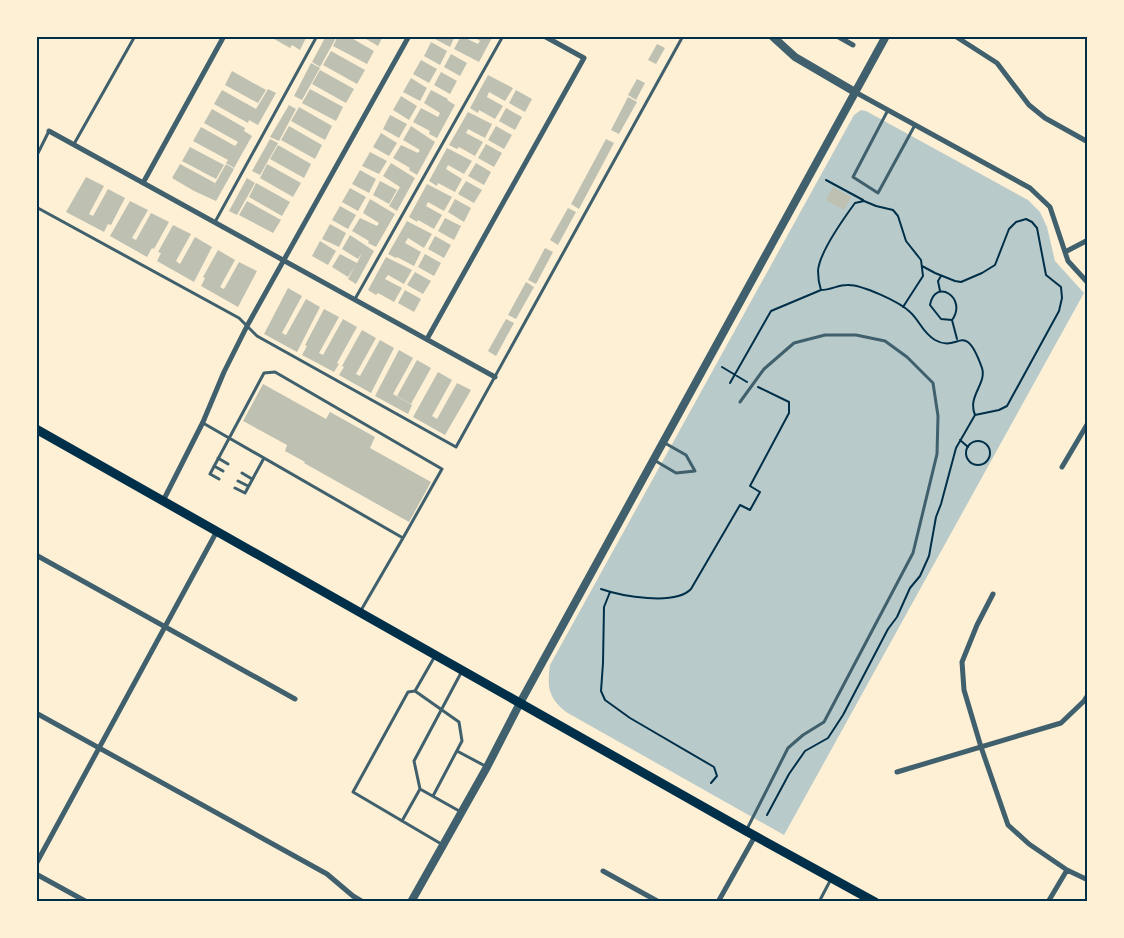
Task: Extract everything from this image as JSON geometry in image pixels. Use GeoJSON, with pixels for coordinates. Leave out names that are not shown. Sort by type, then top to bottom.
{"type":"FeatureCollection","features":[{"type":"Feature","properties":{"kind":"main road"},"geometry":{"type":"LineString","coordinates":[[36,429],[746,831],[875,902]]}},
{"type":"Feature","properties":{"kind":"street"},"geometry":{"type":"LineString","coordinates":[[144,183],[224,36]]}},
{"type":"Feature","properties":{"kind":"street"},"geometry":{"type":"LineString","coordinates":[[163,502],[203,422],[224,372],[248,326],[408,36]]}},
{"type":"Feature","properties":{"kind":"street"},"geometry":{"type":"LineString","coordinates":[[427,340],[584,58],[544,36]]}},
{"type":"Feature","properties":{"kind":"street"},"geometry":{"type":"LineString","coordinates":[[773,36],[795,57],[1030,188],[1050,207],[1068,261],[1088,283]]}},
{"type":"Feature","properties":{"kind":"street"},"geometry":{"type":"LineString","coordinates":[[837,36],[853,45]]}},
{"type":"Feature","properties":{"kind":"street"},"geometry":{"type":"LineString","coordinates":[[411,902],[487,767],[520,703],[886,36]]}},
{"type":"Feature","properties":{"kind":"street"},"geometry":{"type":"LineString","coordinates":[[955,36],[997,63],[1029,105],[1045,118],[1088,142]]}},
{"type":"Feature","properties":{"kind":"street"},"geometry":{"type":"LineString","coordinates":[[50,130],[495,377]]}},
{"type":"Feature","properties":{"kind":"street"},"geometry":{"type":"LineString","coordinates":[[1065,252],[1088,240]]}},
{"type":"Feature","properties":{"kind":"street"},"geometry":{"type":"LineString","coordinates":[[1062,467],[1088,423]]}},
{"type":"Feature","properties":{"kind":"street"},"geometry":{"type":"LineString","coordinates":[[36,864],[217,531]]}},
{"type":"Feature","properties":{"kind":"street"},"geometry":{"type":"LineString","coordinates":[[36,555],[295,699]]}},
{"type":"Feature","properties":{"kind":"street"},"geometry":{"type":"LineString","coordinates":[[993,594],[977,625],[962,662],[964,690],[981,747],[1008,825],[1030,844],[1067,870],[1088,880]]}},
{"type":"Feature","properties":{"kind":"street"},"geometry":{"type":"LineString","coordinates":[[897,772],[1061,723],[1088,696]]}},
{"type":"Feature","properties":{"kind":"street"},"geometry":{"type":"LineString","coordinates":[[36,713],[326,874],[363,902]]}},
{"type":"Feature","properties":{"kind":"street"},"geometry":{"type":"LineString","coordinates":[[718,902],[756,836]]}},
{"type":"Feature","properties":{"kind":"street"},"geometry":{"type":"LineString","coordinates":[[1048,902],[1067,870]]}},
{"type":"Feature","properties":{"kind":"street"},"geometry":{"type":"LineString","coordinates":[[603,872],[659,902]]}},
{"type":"Feature","properties":{"kind":"street"},"geometry":{"type":"LineString","coordinates":[[36,874],[87,902]]}},
{"type":"Feature","properties":{"kind":"lane"},"geometry":{"type":"LineString","coordinates":[[74,144],[134,36]]}},
{"type":"Feature","properties":{"kind":"lane"},"geometry":{"type":"LineString","coordinates":[[216,222],[317,36]]}},
{"type":"Feature","properties":{"kind":"lane"},"geometry":{"type":"LineString","coordinates":[[355,300],[503,36]]}},
{"type":"Feature","properties":{"kind":"lane"},"geometry":{"type":"LineString","coordinates":[[36,207],[239,318],[257,336],[456,446],[683,36]]}},
{"type":"Feature","properties":{"kind":"lane"},"geometry":{"type":"LineString","coordinates":[[888,110],[853,177],[878,193],[915,125]]}},
{"type":"Feature","properties":{"kind":"lane"},"geometry":{"type":"LineString","coordinates":[[36,157],[50,130]]}},
{"type":"Feature","properties":{"kind":"lane"},"geometry":{"type":"LineString","coordinates":[[740,402],[764,369],[794,344],[825,335],[856,335],[885,341],[907,357],[933,383],[938,426],[937,454],[913,553],[824,722],[803,735],[788,748],[746,831]]}},
{"type":"Feature","properties":{"kind":"lane"},"geometry":{"type":"LineString","coordinates":[[219,479],[210,474],[218,458],[264,373],[274,372],[442,469],[360,612]]}},
{"type":"Feature","properties":{"kind":"lane"},"geometry":{"type":"LineString","coordinates":[[203,422],[403,538]]}},
{"type":"Feature","properties":{"kind":"lane"},"geometry":{"type":"LineString","coordinates":[[653,460],[676,473],[695,471],[686,455],[663,442]]}},
{"type":"Feature","properties":{"kind":"lane"},"geometry":{"type":"LineString","coordinates":[[218,458],[228,464]]}},
{"type":"Feature","properties":{"kind":"lane"},"geometry":{"type":"LineString","coordinates":[[235,488],[245,493],[264,458]]}},
{"type":"Feature","properties":{"kind":"lane"},"geometry":{"type":"LineString","coordinates":[[214,466],[223,472]]}},
{"type":"Feature","properties":{"kind":"lane"},"geometry":{"type":"LineString","coordinates":[[242,473],[253,479]]}},
{"type":"Feature","properties":{"kind":"lane"},"geometry":{"type":"LineString","coordinates":[[238,481],[248,486]]}},
{"type":"Feature","properties":{"kind":"lane"},"geometry":{"type":"LineString","coordinates":[[415,691],[435,655]]}},
{"type":"Feature","properties":{"kind":"lane"},"geometry":{"type":"LineString","coordinates":[[402,821],[420,789],[414,760],[462,670]]}},
{"type":"Feature","properties":{"kind":"lane"},"geometry":{"type":"LineString","coordinates":[[433,796],[462,741],[459,722],[440,711],[415,691],[408,692],[353,792],[443,845]]}},
{"type":"Feature","properties":{"kind":"lane"},"geometry":{"type":"LineString","coordinates":[[457,750],[487,767]]}},
{"type":"Feature","properties":{"kind":"lane"},"geometry":{"type":"LineString","coordinates":[[420,789],[462,812]]}},
{"type":"Feature","properties":{"kind":"lane"},"geometry":{"type":"LineString","coordinates":[[819,902],[832,878]]}},
{"type":"Feature","properties":{"kind":"path"},"geometry":{"type":"LineString","coordinates":[[826,180],[864,201],[888,208],[898,216],[906,241],[921,260],[923,276],[903,307]]}},
{"type":"Feature","properties":{"kind":"path"},"geometry":{"type":"LineString","coordinates":[[822,290],[818,282],[820,261],[839,226],[855,203],[864,201]]}},
{"type":"Feature","properties":{"kind":"path"},"geometry":{"type":"LineString","coordinates":[[922,266],[941,276],[961,282],[995,265],[1009,229],[1016,222],[1026,219],[1038,228],[1046,275],[1061,287],[1062,298],[1059,311],[1013,398],[1007,406],[999,410],[975,415]]}},
{"type":"Feature","properties":{"kind":"path"},"geometry":{"type":"LineString","coordinates":[[940,291],[938,281],[941,276]]}},
{"type":"Feature","properties":{"kind":"path"},"geometry":{"type":"LineString","coordinates":[[952,320],[941,319],[930,305],[935,293],[940,291],[946,292],[953,297],[957,305],[952,320],[958,340]]}},
{"type":"Feature","properties":{"kind":"path"},"geometry":{"type":"LineString","coordinates":[[600,589],[662,599],[687,593],[740,505],[750,510],[760,492],[750,486],[789,413],[789,402],[722,367]]}},
{"type":"Feature","properties":{"kind":"path"},"geometry":{"type":"LineString","coordinates":[[960,440],[968,447]]}},
{"type":"Feature","properties":{"kind":"path"},"geometry":{"type":"LineString","coordinates":[[978,441],[986,443],[990,450],[989,458],[983,464],[972,464],[966,454],[968,447],[978,441]]}},
{"type":"Feature","properties":{"kind":"path"},"geometry":{"type":"LineString","coordinates":[[610,592],[604,607],[603,663],[600,691],[605,700],[630,718],[714,767],[717,776],[711,783]]}},
{"type":"Feature","properties":{"kind":"shaded area"},"geometry":{"type":"Polygon","coordinates":[[[861,110],[1028,200],[1040,212],[1047,227],[1055,261],[1084,293],[784,835],[566,712],[552,696],[549,686],[549,673],[550,665],[854,115],[861,110]]]}},
{"type":"Feature","properties":{"kind":"building"},"geometry":{"type":"Polygon","coordinates":[[[269,36],[307,36],[300,50],[292,45],[290,48],[269,36]]]}},
{"type":"Feature","properties":{"kind":"building"},"geometry":{"type":"Polygon","coordinates":[[[326,36],[337,36],[320,67],[312,62],[326,36]]]}},
{"type":"Feature","properties":{"kind":"building"},"geometry":{"type":"Polygon","coordinates":[[[338,36],[348,36],[374,51],[367,64],[333,46],[338,36]]]}},
{"type":"Feature","properties":{"kind":"building"},"geometry":{"type":"Polygon","coordinates":[[[361,36],[383,36],[378,46],[361,36]]]}},
{"type":"Feature","properties":{"kind":"building"},"geometry":{"type":"Polygon","coordinates":[[[434,36],[455,36],[450,47],[433,38],[434,36]]]}},
{"type":"Feature","properties":{"kind":"building"},"geometry":{"type":"Polygon","coordinates":[[[461,36],[478,44],[480,41],[473,36],[493,36],[479,62],[454,49],[461,36]]]}},
{"type":"Feature","properties":{"kind":"building"},"geometry":{"type":"Polygon","coordinates":[[[431,42],[447,51],[440,65],[424,56],[431,42]]]}},
{"type":"Feature","properties":{"kind":"building"},"geometry":{"type":"Polygon","coordinates":[[[657,44],[665,48],[656,64],[648,60],[657,44]]]}},
{"type":"Feature","properties":{"kind":"building"},"geometry":{"type":"Polygon","coordinates":[[[331,51],[365,70],[357,84],[323,65],[331,51]]]}},
{"type":"Feature","properties":{"kind":"building"},"geometry":{"type":"Polygon","coordinates":[[[451,54],[467,63],[460,76],[444,67],[451,54]]]}},
{"type":"Feature","properties":{"kind":"building"},"geometry":{"type":"Polygon","coordinates":[[[421,60],[437,69],[429,83],[413,74],[421,60]]]}},
{"type":"Feature","properties":{"kind":"building"},"geometry":{"type":"Polygon","coordinates":[[[311,63],[320,68],[302,100],[294,96],[311,63]]]}},
{"type":"Feature","properties":{"kind":"building"},"geometry":{"type":"Polygon","coordinates":[[[320,70],[354,89],[346,103],[312,84],[320,70]]]}},
{"type":"Feature","properties":{"kind":"building"},"geometry":{"type":"Polygon","coordinates":[[[232,71],[266,90],[258,103],[225,85],[232,71]]]}},
{"type":"Feature","properties":{"kind":"building"},"geometry":{"type":"Polygon","coordinates":[[[441,72],[457,81],[450,94],[434,85],[441,72]]]}},
{"type":"Feature","properties":{"kind":"building"},"geometry":{"type":"Polygon","coordinates":[[[488,75],[513,88],[505,101],[489,92],[487,97],[503,106],[495,119],[479,110],[478,113],[470,108],[488,75]]]}},
{"type":"Feature","properties":{"kind":"building"},"geometry":{"type":"Polygon","coordinates":[[[411,78],[427,88],[420,101],[403,92],[411,78]]]}},
{"type":"Feature","properties":{"kind":"building"},"geometry":{"type":"Polygon","coordinates":[[[637,79],[645,83],[636,100],[628,95],[637,79]]]}},
{"type":"Feature","properties":{"kind":"building"},"geometry":{"type":"Polygon","coordinates":[[[268,89],[276,93],[258,125],[249,120],[248,123],[214,104],[222,90],[256,109],[268,89]]]}},
{"type":"Feature","properties":{"kind":"building"},"geometry":{"type":"Polygon","coordinates":[[[310,89],[343,107],[336,121],[302,103],[310,89]]]}},
{"type":"Feature","properties":{"kind":"building"},"geometry":{"type":"Polygon","coordinates":[[[431,90],[455,105],[437,138],[429,134],[430,131],[413,122],[421,108],[438,117],[440,113],[424,103],[431,90]]]}},
{"type":"Feature","properties":{"kind":"building"},"geometry":{"type":"Polygon","coordinates":[[[516,90],[532,99],[525,112],[509,103],[516,90]]]}},
{"type":"Feature","properties":{"kind":"building"},"geometry":{"type":"Polygon","coordinates":[[[401,96],[417,106],[409,120],[393,110],[401,96]]]}},
{"type":"Feature","properties":{"kind":"building"},"geometry":{"type":"Polygon","coordinates":[[[628,97],[637,102],[619,134],[611,130],[628,97]]]}},
{"type":"Feature","properties":{"kind":"building"},"geometry":{"type":"Polygon","coordinates":[[[289,105],[296,109],[279,141],[270,137],[289,105]]]}},
{"type":"Feature","properties":{"kind":"building"},"geometry":{"type":"Polygon","coordinates":[[[299,107],[332,126],[325,140],[291,121],[299,107]]]}},
{"type":"Feature","properties":{"kind":"building"},"geometry":{"type":"Polygon","coordinates":[[[506,108],[522,117],[515,130],[499,121],[506,108]]]}},
{"type":"Feature","properties":{"kind":"building"},"geometry":{"type":"Polygon","coordinates":[[[212,109],[245,128],[244,131],[252,136],[234,168],[226,163],[228,160],[193,141],[201,127],[235,146],[238,142],[204,123],[212,109]]]}},
{"type":"Feature","properties":{"kind":"building"},"geometry":{"type":"Polygon","coordinates":[[[468,112],[492,124],[485,138],[468,129],[466,133],[483,142],[475,156],[459,147],[457,149],[449,145],[468,112]]]}},
{"type":"Feature","properties":{"kind":"building"},"geometry":{"type":"Polygon","coordinates":[[[390,115],[407,124],[399,138],[383,129],[390,115]]]}},
{"type":"Feature","properties":{"kind":"building"},"geometry":{"type":"Polygon","coordinates":[[[289,126],[322,145],[315,159],[281,140],[289,126]]]}},
{"type":"Feature","properties":{"kind":"building"},"geometry":{"type":"Polygon","coordinates":[[[411,126],[435,142],[417,175],[409,170],[410,168],[393,158],[401,145],[418,153],[420,150],[403,140],[411,126]]]}},
{"type":"Feature","properties":{"kind":"building"},"geometry":{"type":"Polygon","coordinates":[[[496,126],[512,135],[504,149],[488,140],[496,126]]]}},
{"type":"Feature","properties":{"kind":"building"},"geometry":{"type":"Polygon","coordinates":[[[381,133],[397,143],[389,156],[373,147],[381,133]]]}},
{"type":"Feature","properties":{"kind":"building"},"geometry":{"type":"Polygon","coordinates":[[[270,139],[278,143],[260,175],[252,171],[270,139]]]}},
{"type":"Feature","properties":{"kind":"building"},"geometry":{"type":"Polygon","coordinates":[[[606,139],[614,143],[579,209],[571,204],[606,139]]]}},
{"type":"Feature","properties":{"kind":"building"},"geometry":{"type":"Polygon","coordinates":[[[486,144],[502,153],[494,167],[478,158],[486,144]]]}},
{"type":"Feature","properties":{"kind":"building"},"geometry":{"type":"Polygon","coordinates":[[[278,145],[311,164],[304,178],[270,159],[278,145]]]}},
{"type":"Feature","properties":{"kind":"building"},"geometry":{"type":"Polygon","coordinates":[[[190,147],[224,165],[216,179],[182,161],[190,147]]]}},
{"type":"Feature","properties":{"kind":"building"},"geometry":{"type":"Polygon","coordinates":[[[447,148],[472,161],[464,174],[448,165],[446,169],[462,179],[455,192],[438,183],[437,186],[429,181],[447,148]]]}},
{"type":"Feature","properties":{"kind":"building"},"geometry":{"type":"Polygon","coordinates":[[[370,152],[387,161],[379,174],[362,166],[370,152]]]}},
{"type":"Feature","properties":{"kind":"building"},"geometry":{"type":"Polygon","coordinates":[[[391,163],[415,178],[397,211],[389,206],[400,187],[383,176],[391,163]]]}},
{"type":"Feature","properties":{"kind":"building"},"geometry":{"type":"Polygon","coordinates":[[[476,163],[491,172],[484,185],[468,176],[476,163]]]}},
{"type":"Feature","properties":{"kind":"building"},"geometry":{"type":"Polygon","coordinates":[[[180,164],[215,183],[212,189],[226,164],[234,169],[216,201],[172,178],[180,164]]]}},
{"type":"Feature","properties":{"kind":"building"},"geometry":{"type":"Polygon","coordinates":[[[267,164],[301,183],[293,197],[260,178],[267,164]]]}},
{"type":"Feature","properties":{"kind":"building"},"geometry":{"type":"Polygon","coordinates":[[[360,170],[376,179],[369,193],[352,184],[360,170]]]}},
{"type":"Feature","properties":{"kind":"building"},"geometry":{"type":"Polygon","coordinates":[[[86,177],[104,186],[89,214],[93,216],[108,189],[125,198],[111,225],[108,224],[104,232],[66,212],[86,177]]]}},
{"type":"Feature","properties":{"kind":"building"},"geometry":{"type":"Polygon","coordinates":[[[247,178],[255,183],[237,215],[229,211],[247,178]]]}},
{"type":"Feature","properties":{"kind":"building"},"geometry":{"type":"Polygon","coordinates":[[[380,181],[397,190],[389,204],[373,195],[380,181]]]}},
{"type":"Feature","properties":{"kind":"building"},"geometry":{"type":"Polygon","coordinates":[[[466,181],[482,190],[474,203],[458,194],[466,181]]]}},
{"type":"Feature","properties":{"kind":"building"},"geometry":{"type":"Polygon","coordinates":[[[256,183],[290,202],[282,216],[249,197],[256,183]]]}},
{"type":"Feature","properties":{"kind":"building"},"geometry":{"type":"Polygon","coordinates":[[[427,184],[452,197],[444,211],[428,202],[426,206],[442,215],[434,229],[409,217],[427,184]]]}},
{"type":"Feature","properties":{"kind":"building"},"geometry":{"type":"Polygon","coordinates":[[[833,187],[851,197],[844,210],[826,200],[833,187]]]}},
{"type":"Feature","properties":{"kind":"building"},"geometry":{"type":"Polygon","coordinates":[[[350,188],[366,197],[358,211],[342,202],[350,188]]]}},
{"type":"Feature","properties":{"kind":"building"},"geometry":{"type":"Polygon","coordinates":[[[370,199],[395,214],[376,247],[352,231],[360,218],[377,226],[379,223],[363,213],[370,199]]]}},
{"type":"Feature","properties":{"kind":"building"},"geometry":{"type":"Polygon","coordinates":[[[455,199],[471,208],[464,222],[448,212],[455,199]]]}},
{"type":"Feature","properties":{"kind":"building"},"geometry":{"type":"Polygon","coordinates":[[[130,201],[148,210],[132,238],[136,240],[151,213],[169,222],[154,249],[152,248],[147,257],[110,236],[130,201]]]}},
{"type":"Feature","properties":{"kind":"building"},"geometry":{"type":"Polygon","coordinates":[[[247,201],[281,220],[273,233],[239,215],[247,201]]]}},
{"type":"Feature","properties":{"kind":"building"},"geometry":{"type":"Polygon","coordinates":[[[340,206],[356,215],[348,229],[332,220],[340,206]]]}},
{"type":"Feature","properties":{"kind":"building"},"geometry":{"type":"Polygon","coordinates":[[[568,208],[576,212],[558,245],[550,240],[568,208]]]}},
{"type":"Feature","properties":{"kind":"building"},"geometry":{"type":"Polygon","coordinates":[[[445,218],[461,226],[454,240],[438,231],[445,218]]]}},
{"type":"Feature","properties":{"kind":"building"},"geometry":{"type":"Polygon","coordinates":[[[407,221],[432,234],[424,248],[408,238],[405,243],[421,252],[414,266],[388,254],[407,221]]]}},
{"type":"Feature","properties":{"kind":"building"},"geometry":{"type":"Polygon","coordinates":[[[330,224],[346,233],[339,247],[322,239],[330,224]]]}},
{"type":"Feature","properties":{"kind":"building"},"geometry":{"type":"Polygon","coordinates":[[[173,225],[191,234],[176,261],[180,264],[195,237],[212,247],[194,282],[157,261],[161,253],[158,252],[173,225]]]}},
{"type":"Feature","properties":{"kind":"building"},"geometry":{"type":"Polygon","coordinates":[[[350,235],[374,251],[356,284],[348,279],[355,266],[348,277],[332,267],[340,254],[357,263],[362,253],[358,259],[342,249],[350,235]]]}},
{"type":"Feature","properties":{"kind":"building"},"geometry":{"type":"Polygon","coordinates":[[[435,236],[451,245],[444,258],[428,249],[435,236]]]}},
{"type":"Feature","properties":{"kind":"building"},"geometry":{"type":"Polygon","coordinates":[[[320,241],[336,251],[328,265],[312,256],[320,241]]]}},
{"type":"Feature","properties":{"kind":"building"},"geometry":{"type":"Polygon","coordinates":[[[545,248],[553,252],[536,284],[528,280],[545,248]]]}},
{"type":"Feature","properties":{"kind":"building"},"geometry":{"type":"Polygon","coordinates":[[[218,250],[235,260],[220,287],[224,289],[239,262],[257,271],[238,307],[201,286],[205,278],[203,277],[218,250]]]}},
{"type":"Feature","properties":{"kind":"building"},"geometry":{"type":"Polygon","coordinates":[[[425,254],[441,263],[434,276],[418,267],[425,254]]]}},
{"type":"Feature","properties":{"kind":"building"},"geometry":{"type":"Polygon","coordinates":[[[386,257],[412,270],[404,284],[388,275],[385,279],[402,288],[394,302],[368,290],[386,257]]]}},
{"type":"Feature","properties":{"kind":"building"},"geometry":{"type":"Polygon","coordinates":[[[415,272],[431,281],[423,294],[407,285],[415,272]]]}},
{"type":"Feature","properties":{"kind":"building"},"geometry":{"type":"Polygon","coordinates":[[[526,282],[534,287],[516,319],[508,315],[526,282]]]}},
{"type":"Feature","properties":{"kind":"building"},"geometry":{"type":"Polygon","coordinates":[[[288,288],[302,296],[282,333],[286,335],[306,299],[320,307],[297,352],[264,334],[288,288]]]}},
{"type":"Feature","properties":{"kind":"building"},"geometry":{"type":"Polygon","coordinates":[[[405,290],[421,299],[414,312],[398,303],[405,290]]]}},
{"type":"Feature","properties":{"kind":"building"},"geometry":{"type":"Polygon","coordinates":[[[324,309],[339,317],[319,353],[323,355],[343,319],[357,327],[334,372],[302,355],[307,346],[305,345],[324,309]]]}},
{"type":"Feature","properties":{"kind":"building"},"geometry":{"type":"Polygon","coordinates":[[[506,319],[514,323],[496,356],[488,351],[506,319]]]}},
{"type":"Feature","properties":{"kind":"building"},"geometry":{"type":"Polygon","coordinates":[[[362,330],[376,338],[356,374],[360,376],[380,340],[394,348],[371,393],[339,375],[362,330]]]}},
{"type":"Feature","properties":{"kind":"building"},"geometry":{"type":"Polygon","coordinates":[[[399,350],[413,358],[393,394],[412,405],[408,414],[375,396],[399,350]]]}},
{"type":"Feature","properties":{"kind":"building"},"geometry":{"type":"Polygon","coordinates":[[[417,360],[431,368],[411,404],[397,396],[417,360]]]}},
{"type":"Feature","properties":{"kind":"building"},"geometry":{"type":"Polygon","coordinates":[[[438,372],[452,380],[432,416],[437,419],[457,383],[471,390],[445,435],[413,417],[438,372]]]}},
{"type":"Feature","properties":{"kind":"building"},"geometry":{"type":"Polygon","coordinates":[[[263,384],[326,419],[330,412],[375,437],[370,448],[431,482],[409,522],[304,463],[285,451],[287,445],[243,421],[263,384]]]}}]}
